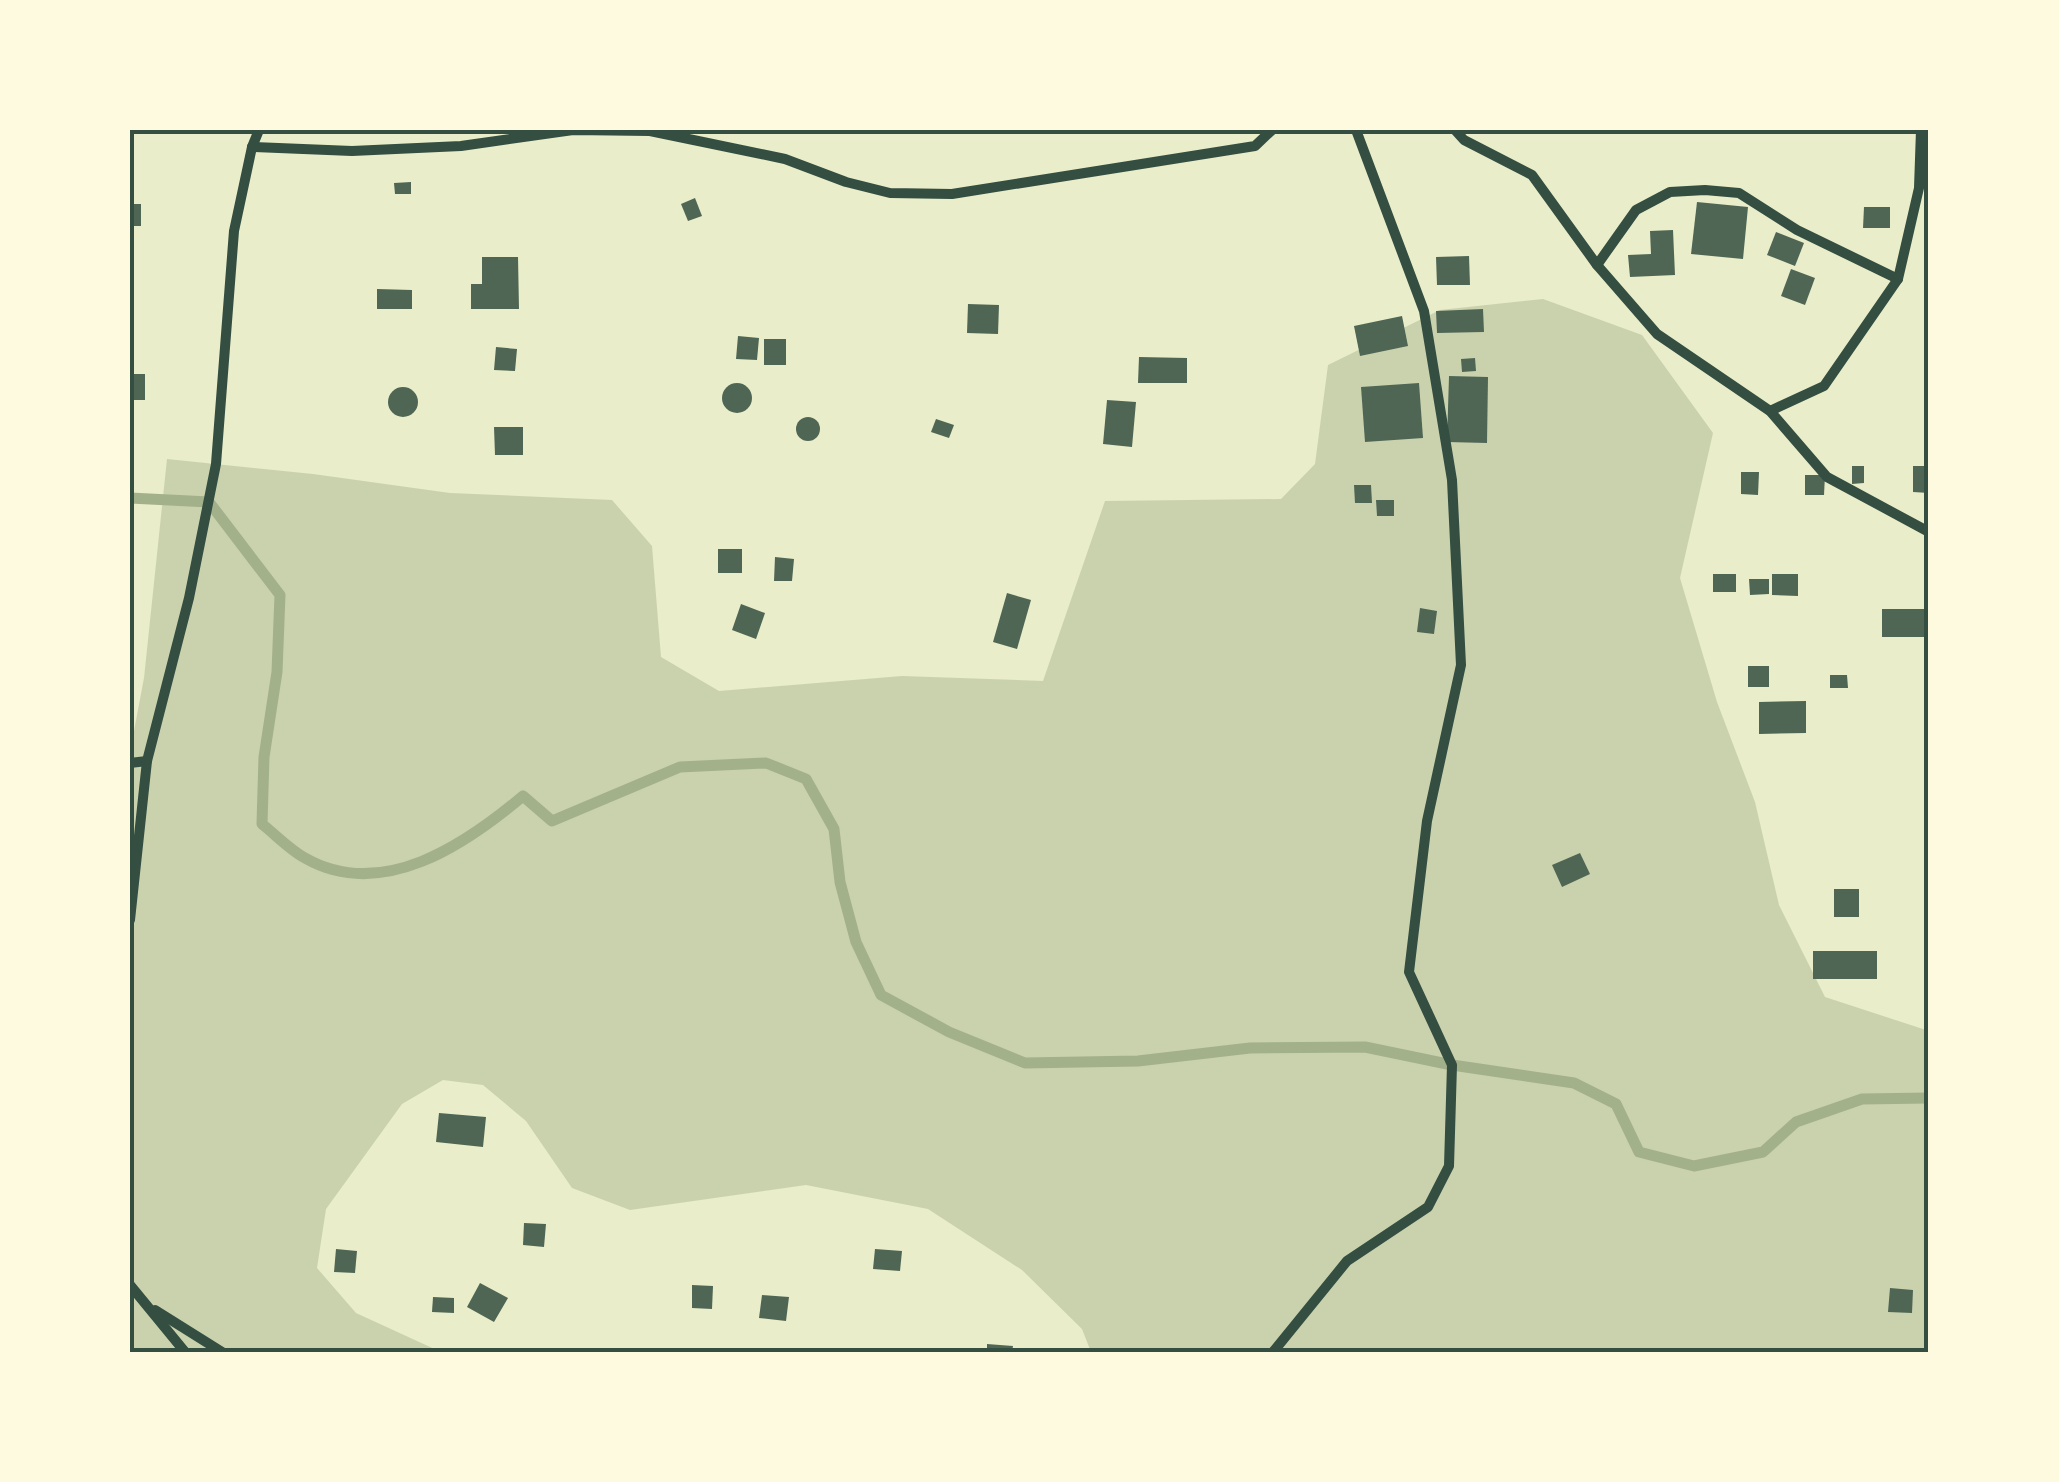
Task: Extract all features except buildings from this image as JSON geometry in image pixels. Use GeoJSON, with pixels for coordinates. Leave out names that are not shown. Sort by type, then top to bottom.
{"type":"FeatureCollection","features":[{"type":"Feature","properties":{"kind":"street"},"geometry":{"type":"LineString","coordinates":[[130,920],[146,761],[190,598],[216,464],[234,230],[259,130]]}},
{"type":"Feature","properties":{"kind":"street"},"geometry":{"type":"LineString","coordinates":[[252,147],[352,151],[461,146],[573,130],[650,131],[785,159],[846,182],[890,193],[952,194],[1255,146],[1272,130]]}},
{"type":"Feature","properties":{"kind":"street"},"geometry":{"type":"LineString","coordinates":[[1273,1352],[1347,1261],[1428,1207],[1448,1166],[1452,1065],[1409,972],[1428,822],[1461,665],[1452,480],[1424,311],[1356,130]]}},
{"type":"Feature","properties":{"kind":"street"},"geometry":{"type":"LineString","coordinates":[[1455,130],[1464,140],[1532,175],[1597,266],[1658,334],[1770,411],[1827,477],[1929,532]]}},
{"type":"Feature","properties":{"kind":"street"},"geometry":{"type":"LineString","coordinates":[[1770,411],[1824,386],[1898,279],[1920,188],[1920,130]]}},
{"type":"Feature","properties":{"kind":"street"},"geometry":{"type":"LineString","coordinates":[[1597,266],[1636,210],[1670,192],[1705,190],[1739,193],[1798,230],[1898,279]]}},
{"type":"Feature","properties":{"kind":"street"},"geometry":{"type":"LineString","coordinates":[[130,762],[146,761]]}},
{"type":"Feature","properties":{"kind":"street"},"geometry":{"type":"LineString","coordinates":[[130,1285],[185,1352]]}},
{"type":"Feature","properties":{"kind":"street"},"geometry":{"type":"LineString","coordinates":[[150,1306],[222,1352]]}},
{"type":"Feature","properties":{"kind":"green space"},"geometry":{"type":"Polygon","coordinates":[[[1543,299],[1642,335],[1713,433],[1680,578],[1717,702],[1755,802],[1779,905],[1825,997],[1929,1031],[1929,1352],[1091,1352],[1082,1329],[1022,1270],[928,1209],[806,1185],[630,1210],[572,1188],[526,1121],[483,1085],[443,1080],[402,1104],[326,1209],[317,1268],[356,1313],[441,1352],[130,1352],[130,752],[144,678],[167,459],[450,493],[612,500],[652,546],[661,657],[719,691],[902,676],[1043,681],[1105,501],[1281,499],[1315,464],[1328,365],[1440,310],[1543,299]]]}},
{"type":"Feature","properties":{"kind":"waterway"},"geometry":{"type":"LineString","coordinates":[[130,498],[209,502],[280,595],[277,672],[264,757],[262,824],[299,855],[334,870],[364,874],[422,862],[476,832],[523,796],[552,821],[680,767],[766,763],[806,779],[834,829],[840,882],[856,942],[881,995],[949,1032],[1025,1063],[1138,1061],[1250,1048],[1365,1047],[1574,1083],[1616,1104],[1639,1152],[1694,1166],[1763,1152],[1796,1122],[1862,1099],[1929,1098]]}}]}
